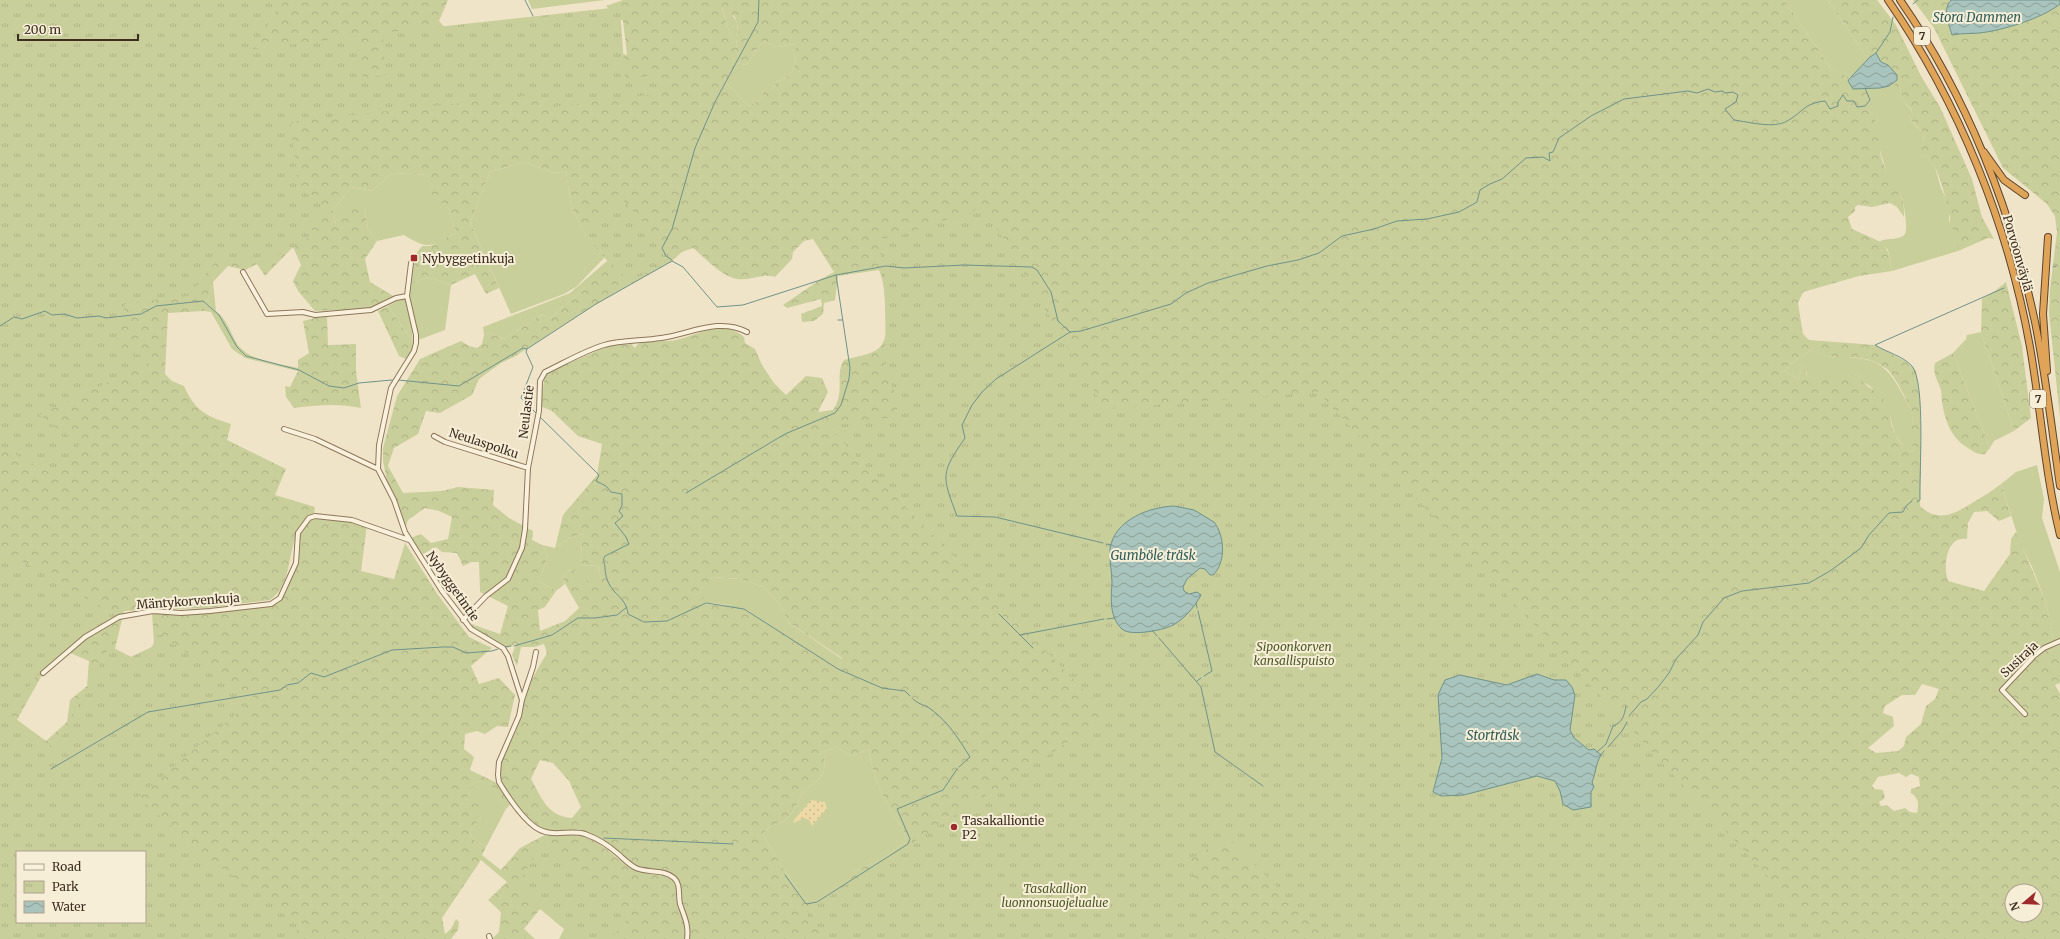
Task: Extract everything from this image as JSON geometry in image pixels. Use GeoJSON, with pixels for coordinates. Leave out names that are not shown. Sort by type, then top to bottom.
{"type":"FeatureCollection","features":[{"type":"Feature","properties":{"kind":"highway","name":"Porvoonväylä"},"geometry":{"type":"LineString","coordinates":[[1888,0],[1918,47],[1951,107],[1977,166],[1998,223],[2016,284],[2026,326],[2051,490],[2060,535]]}},
{"type":"Feature","properties":{"kind":"highway","name":"Porvoonväylä"},"geometry":{"type":"LineString","coordinates":[[1900,0],[1943,72],[1978,144],[2000,198],[2020,260],[2035,321],[2060,486]]}},
{"type":"Feature","properties":{"kind":"highway"},"geometry":{"type":"LineString","coordinates":[[1978,144],[2004,180],[2025,196]]}},
{"type":"Feature","properties":{"kind":"highway"},"geometry":{"type":"LineString","coordinates":[[2046,391],[2047,370],[2043,314],[2048,237]]}},
{"type":"Feature","properties":{"kind":"street","name":"Nybyggetintie"},"geometry":{"type":"LineString","coordinates":[[411,263],[407,296],[416,336],[416,343],[414,351],[391,388],[379,445],[378,469],[394,500],[399,520],[409,540],[442,592],[471,629],[503,648],[508,656],[522,700],[519,716],[498,769],[499,782],[535,828],[554,834],[585,834],[612,849],[634,867],[646,871],[664,873],[674,878],[678,886],[680,903],[687,922],[687,939]]}},
{"type":"Feature","properties":{"kind":"street"},"geometry":{"type":"LineString","coordinates":[[243,272],[267,314],[303,312],[315,315],[371,310],[396,298],[407,296]]}},
{"type":"Feature","properties":{"kind":"street","name":"Neulastie"},"geometry":{"type":"LineString","coordinates":[[464,620],[486,596],[508,579],[514,568],[524,537],[528,468],[538,412],[540,381],[545,372],[602,346],[677,336],[698,329],[717,326],[740,328],[747,332]]}},
{"type":"Feature","properties":{"kind":"street"},"geometry":{"type":"LineString","coordinates":[[284,429],[321,442],[378,469]]}},
{"type":"Feature","properties":{"kind":"street","name":"Neulaspolku"},"geometry":{"type":"LineString","coordinates":[[434,436],[445,442],[528,468]]}},
{"type":"Feature","properties":{"kind":"street","name":"Mäntykorvenkuja"},"geometry":{"type":"LineString","coordinates":[[43,674],[85,637],[119,617],[153,611],[181,613],[271,604],[280,598],[296,563],[298,533],[309,518],[315,516],[352,520],[409,540]]}},
{"type":"Feature","properties":{"kind":"street","name":"Susiraja"},"geometry":{"type":"LineString","coordinates":[[2025,714],[2002,690],[2034,656],[2044,648],[2060,640]]}},
{"type":"Feature","properties":{"kind":"street"},"geometry":{"type":"LineString","coordinates":[[522,700],[533,667],[536,652]]}},
{"type":"Feature","properties":{"kind":"green space","name":"Tasakallion luonnonsuojelualue"},"geometry":{"type":"Polygon","coordinates":[[[0,0],[448,0],[439,21],[447,30],[625,79],[616,52],[627,55],[623,21],[606,6],[623,0],[1784,0],[1832,70],[1850,78],[1848,81],[1867,87],[1881,142],[1881,157],[1903,201],[1904,217],[1897,207],[1890,203],[1872,207],[1858,205],[1855,207],[1855,211],[1848,217],[1852,229],[1883,243],[1888,252],[1892,271],[1859,276],[1803,292],[1798,303],[1803,334],[1809,340],[1875,345],[1907,362],[1916,371],[1920,398],[1920,506],[1933,514],[1946,515],[1966,507],[2001,484],[2011,516],[1999,521],[1987,511],[1974,512],[1968,523],[1967,539],[1960,539],[1954,542],[1950,547],[1946,561],[1946,568],[1948,581],[1984,591],[2010,554],[2011,539],[2016,532],[2046,603],[2055,643],[2060,641],[2060,683],[2055,685],[2060,694],[2060,939],[689,939],[690,929],[682,901],[681,885],[675,876],[666,871],[644,868],[635,865],[606,842],[593,834],[580,831],[555,832],[546,830],[525,814],[511,796],[502,780],[500,773],[501,762],[519,724],[531,683],[547,653],[544,644],[534,647],[521,647],[517,666],[512,655],[516,644],[507,648],[473,628],[471,624],[500,634],[508,606],[480,592],[479,562],[471,562],[463,566],[457,553],[442,552],[436,547],[423,554],[411,538],[421,534],[431,543],[448,539],[452,517],[439,511],[425,508],[408,520],[406,526],[396,498],[387,481],[383,461],[383,448],[397,396],[420,359],[461,341],[469,346],[477,348],[482,344],[484,335],[489,333],[504,339],[541,315],[550,318],[580,293],[609,263],[585,235],[571,206],[566,171],[554,173],[524,162],[490,172],[470,223],[499,288],[486,294],[475,274],[451,285],[428,277],[410,284],[415,255],[422,246],[430,246],[456,233],[449,209],[432,194],[427,175],[392,173],[372,191],[351,187],[333,210],[336,224],[349,208],[365,208],[368,229],[377,241],[365,259],[370,282],[395,297],[369,309],[315,311],[298,291],[293,281],[301,265],[293,247],[265,276],[257,264],[245,270],[228,266],[213,282],[204,311],[168,313],[165,374],[172,381],[184,386],[192,401],[202,411],[231,424],[227,440],[286,469],[275,495],[315,507],[314,515],[304,522],[298,532],[285,581],[279,592],[270,600],[207,608],[124,611],[115,649],[131,657],[152,647],[154,643],[152,613],[207,613],[271,605],[280,599],[298,561],[299,534],[305,524],[313,517],[331,518],[367,525],[361,571],[394,579],[405,543],[438,595],[469,637],[492,648],[471,666],[479,684],[499,678],[515,695],[508,727],[497,726],[485,734],[477,731],[465,734],[464,749],[474,757],[470,770],[497,783],[511,804],[506,809],[490,783],[476,781],[466,800],[479,805],[481,817],[470,832],[473,839],[486,847],[482,855],[501,870],[520,848],[545,835],[579,836],[592,840],[605,848],[629,867],[639,871],[665,875],[675,882],[678,904],[684,925],[685,939],[559,939],[564,929],[540,909],[524,929],[535,939],[492,939],[499,932],[501,912],[488,900],[507,882],[481,860],[442,918],[445,934],[451,929],[456,919],[459,922],[458,930],[451,939],[0,939],[0,0]],[[722,8],[734,47],[736,48],[738,27],[735,17],[722,8]],[[763,41],[746,65],[737,63],[726,83],[748,106],[762,99],[763,90],[772,90],[777,81],[784,79],[792,72],[796,57],[796,44],[777,47],[763,41]],[[813,239],[804,241],[793,252],[792,259],[775,277],[765,276],[737,279],[725,274],[693,248],[682,252],[672,261],[596,304],[514,357],[501,363],[479,379],[472,395],[440,413],[426,411],[418,434],[394,448],[388,466],[403,493],[442,491],[458,487],[494,490],[493,505],[509,518],[533,531],[532,540],[542,545],[548,556],[539,582],[556,591],[545,607],[538,610],[540,631],[565,621],[579,608],[563,580],[567,571],[575,570],[581,576],[580,586],[591,578],[601,579],[598,565],[583,566],[581,559],[582,534],[570,538],[555,548],[563,515],[597,475],[602,444],[578,436],[552,411],[540,406],[545,375],[608,346],[632,344],[634,348],[641,343],[676,340],[719,328],[728,329],[736,331],[744,337],[745,343],[755,349],[762,365],[774,383],[786,395],[806,376],[822,378],[828,392],[818,412],[833,410],[839,396],[840,372],[844,360],[862,356],[879,348],[884,341],[887,331],[888,310],[879,270],[838,276],[835,300],[824,303],[823,314],[814,321],[802,322],[801,314],[822,306],[821,299],[787,308],[783,305],[834,272],[813,239]],[[1811,350],[1790,364],[1785,371],[1799,380],[1802,366],[1806,367],[1807,379],[1812,379],[1813,376],[1820,378],[1832,378],[1842,373],[1858,375],[1870,388],[1883,398],[1890,413],[1892,427],[1896,436],[1902,445],[1914,452],[1912,443],[1911,411],[1898,384],[1885,367],[1868,360],[1825,356],[1811,350]],[[712,577],[702,600],[703,604],[729,605],[745,609],[838,668],[842,658],[788,622],[779,604],[765,587],[740,579],[712,577]],[[68,652],[42,675],[17,720],[46,741],[67,722],[70,700],[87,686],[89,661],[68,652]],[[1922,684],[1915,695],[1902,695],[1885,706],[1883,713],[1893,717],[1894,726],[1868,748],[1876,753],[1898,751],[1904,746],[1906,737],[1921,724],[1926,706],[1935,699],[1939,689],[1922,684]],[[836,747],[825,751],[824,771],[820,778],[804,791],[792,813],[784,821],[771,826],[762,834],[790,879],[808,902],[816,902],[848,880],[855,871],[884,858],[906,842],[904,832],[888,806],[879,785],[869,749],[851,756],[836,747]],[[540,760],[531,779],[542,799],[551,810],[557,814],[572,818],[581,807],[569,781],[553,763],[540,760]],[[1899,773],[1878,777],[1872,786],[1875,789],[1883,790],[1885,798],[1879,802],[1881,806],[1887,805],[1894,811],[1905,808],[1910,812],[1917,813],[1918,802],[1916,797],[1911,793],[1911,789],[1920,786],[1919,777],[1911,774],[1906,777],[1899,773]]]}},
{"type":"Feature","properties":{"kind":"green space"},"geometry":{"type":"Polygon","coordinates":[[[0,0],[283,0],[253,49],[360,36],[357,55],[363,78],[386,75],[382,33],[620,7],[625,79],[651,75],[663,93],[544,108],[532,95],[290,122],[298,182],[321,204],[314,223],[310,227],[316,234],[271,259],[216,261],[188,296],[125,304],[115,350],[159,358],[39,415],[80,444],[55,476],[0,446],[0,0]]]}},
{"type":"Feature","properties":{"kind":"green space"},"geometry":{"type":"Polygon","coordinates":[[[528,0],[605,0],[532,9],[528,0]]]}},
{"type":"Feature","properties":{"kind":"green space"},"geometry":{"type":"Polygon","coordinates":[[[1784,0],[1828,0],[1868,59],[1858,71],[1848,78],[1832,70],[1784,0]]]}},
{"type":"Feature","properties":{"kind":"green space"},"geometry":{"type":"Polygon","coordinates":[[[1828,0],[1877,0],[1896,25],[1921,76],[1940,107],[1972,179],[1982,217],[1994,239],[1988,238],[1958,251],[1954,230],[1948,225],[1950,220],[1948,208],[1938,175],[1933,163],[1926,161],[1922,156],[1924,134],[1911,119],[1912,110],[1903,101],[1900,88],[1894,86],[1897,75],[1888,65],[1870,57],[1868,59],[1828,0]]]}},
{"type":"Feature","properties":{"kind":"green space"},"geometry":{"type":"Polygon","coordinates":[[[1913,0],[1951,0],[1949,1],[1952,35],[1980,33],[2010,26],[2033,19],[2060,4],[2060,418],[2049,313],[2050,289],[2057,232],[2055,216],[2047,204],[2003,168],[1934,28],[1913,0]]]}},
{"type":"Feature","properties":{"kind":"green space"},"geometry":{"type":"Polygon","coordinates":[[[722,7],[736,20],[738,29],[736,48],[734,48],[722,7]]]}},
{"type":"Feature","properties":{"kind":"green space"},"geometry":{"type":"Polygon","coordinates":[[[763,41],[777,47],[796,44],[794,68],[788,76],[777,81],[772,90],[763,90],[762,99],[748,106],[726,83],[737,63],[746,65],[763,41]]]}},
{"type":"Feature","properties":{"kind":"green space"},"geometry":{"type":"Polygon","coordinates":[[[1897,80],[1894,84],[1900,88],[1903,101],[1912,111],[1911,119],[1924,134],[1922,152],[1923,157],[1933,163],[1935,167],[1941,188],[1949,205],[1949,223],[1954,230],[1955,239],[1958,244],[1958,251],[1892,271],[1888,250],[1880,241],[1897,238],[1905,234],[1905,213],[1902,198],[1889,177],[1881,155],[1867,87],[1880,88],[1889,86],[1897,80]]]}},
{"type":"Feature","properties":{"kind":"green space"},"geometry":{"type":"Polygon","coordinates":[[[524,162],[554,173],[566,171],[571,206],[585,235],[605,257],[576,287],[564,294],[511,314],[470,223],[490,172],[524,162]]]}},
{"type":"Feature","properties":{"kind":"green space"},"geometry":{"type":"Polygon","coordinates":[[[392,173],[427,175],[432,193],[449,209],[456,233],[430,245],[419,243],[404,235],[377,241],[368,229],[365,208],[336,224],[333,210],[351,187],[372,191],[392,173]]]}},
{"type":"Feature","properties":{"kind":"green space"},"geometry":{"type":"Polygon","coordinates":[[[621,198],[674,256],[630,282],[585,235],[621,198]]]}},
{"type":"Feature","properties":{"kind":"green space","name":"Sipoonkorven kansallispuisto"},"geometry":{"type":"Polygon","coordinates":[[[984,207],[1105,409],[1318,392],[1826,939],[1327,939],[1228,837],[1191,859],[1203,939],[824,939],[805,912],[1109,716],[829,428],[836,425],[887,418],[901,405],[886,374],[885,303],[881,255],[875,239],[892,238],[984,207]]]}},
{"type":"Feature","properties":{"kind":"green space"},"geometry":{"type":"Polygon","coordinates":[[[607,261],[610,264],[580,293],[550,318],[541,315],[504,339],[489,333],[484,335],[483,327],[570,293],[607,261]]]}},
{"type":"Feature","properties":{"kind":"green space"},"geometry":{"type":"Polygon","coordinates":[[[428,277],[451,285],[445,330],[418,340],[410,297],[410,284],[428,277]]]}},
{"type":"Feature","properties":{"kind":"green space"},"geometry":{"type":"Polygon","coordinates":[[[213,282],[216,311],[223,318],[238,345],[250,355],[266,361],[298,368],[298,371],[245,358],[232,349],[211,312],[204,311],[213,282]]]}},
{"type":"Feature","properties":{"kind":"green space"},"geometry":{"type":"Polygon","coordinates":[[[2006,282],[2022,346],[2031,418],[2014,431],[1981,332],[1982,299],[2006,282]]]}},
{"type":"Feature","properties":{"kind":"green space"},"geometry":{"type":"Polygon","coordinates":[[[403,298],[408,306],[412,326],[413,342],[388,306],[403,298]]]}},
{"type":"Feature","properties":{"kind":"green space"},"geometry":{"type":"Polygon","coordinates":[[[388,306],[413,342],[412,350],[406,359],[399,356],[378,311],[388,306]]]}},
{"type":"Feature","properties":{"kind":"green space"},"geometry":{"type":"Polygon","coordinates":[[[327,315],[328,345],[356,344],[356,371],[361,408],[344,405],[328,405],[294,408],[286,397],[285,386],[290,387],[298,371],[298,360],[309,353],[303,321],[327,315]]]}},
{"type":"Feature","properties":{"kind":"green space"},"geometry":{"type":"Polygon","coordinates":[[[1981,332],[2014,431],[1994,441],[1990,448],[1953,353],[1966,339],[1967,335],[1981,332]]]}},
{"type":"Feature","properties":{"kind":"green space"},"geometry":{"type":"Polygon","coordinates":[[[1811,350],[1823,355],[1867,360],[1874,362],[1886,370],[1895,381],[1911,410],[1914,452],[1906,450],[1895,435],[1889,412],[1870,386],[1861,381],[1858,375],[1847,374],[1831,379],[1807,379],[1807,372],[1802,366],[1799,380],[1785,371],[1790,364],[1811,350]]]}},
{"type":"Feature","properties":{"kind":"green space"},"geometry":{"type":"Polygon","coordinates":[[[1953,353],[1990,448],[1985,454],[1974,452],[1962,444],[1953,434],[1945,416],[1941,391],[1934,367],[1935,363],[1953,353]]]}},
{"type":"Feature","properties":{"kind":"green space"},"geometry":{"type":"Polygon","coordinates":[[[2037,465],[2044,499],[2042,518],[2060,572],[2060,640],[2055,644],[2046,603],[2032,567],[2020,543],[2001,484],[2016,472],[2037,465]]]}},
{"type":"Feature","properties":{"kind":"green space"},"geometry":{"type":"Polygon","coordinates":[[[582,534],[581,559],[583,566],[598,565],[601,579],[580,586],[575,570],[567,571],[563,580],[565,584],[556,591],[539,582],[548,556],[542,545],[555,548],[570,538],[582,534]]]}},
{"type":"Feature","properties":{"kind":"green space"},"geometry":{"type":"Polygon","coordinates":[[[0,549],[119,617],[35,678],[11,715],[55,749],[110,646],[131,657],[152,647],[159,634],[255,698],[138,797],[208,859],[302,923],[291,939],[0,939],[0,549]]]}},
{"type":"Feature","properties":{"kind":"green space"},"geometry":{"type":"Polygon","coordinates":[[[712,577],[740,579],[765,587],[779,604],[788,622],[842,659],[838,669],[773,629],[750,612],[729,605],[709,603],[703,604],[701,600],[712,577]]]}},
{"type":"Feature","properties":{"kind":"green space"},"geometry":{"type":"Polygon","coordinates":[[[836,747],[851,756],[869,749],[879,785],[888,806],[904,832],[906,842],[884,858],[855,871],[849,880],[816,902],[808,902],[790,879],[762,834],[771,826],[784,821],[792,813],[804,791],[820,778],[824,771],[825,751],[836,747]]]}},
{"type":"Feature","properties":{"kind":"green space"},"geometry":{"type":"Polygon","coordinates":[[[476,781],[490,782],[506,809],[486,847],[473,839],[470,832],[481,817],[466,800],[476,781]]]}},
{"type":"Feature","properties":{"kind":"green space"},"geometry":{"type":"Polygon","coordinates":[[[545,839],[628,918],[611,939],[577,939],[517,886],[545,839]]]}},
{"type":"Feature","properties":{"kind":"sand"},"geometry":{"type":"Polygon","coordinates":[[[811,800],[825,802],[827,808],[812,826],[809,820],[804,818],[794,823],[794,820],[811,800]]]}},
{"type":"Feature","properties":{"kind":"water","name":"Stora Dammen"},"geometry":{"type":"Polygon","coordinates":[[[1951,0],[2060,0],[2060,4],[2033,19],[2010,27],[1988,32],[1952,35],[1947,13],[1948,4],[1951,0]]]}},
{"type":"Feature","properties":{"kind":"water"},"geometry":{"type":"Polygon","coordinates":[[[1876,53],[1881,62],[1888,65],[1897,75],[1897,80],[1889,86],[1880,88],[1853,89],[1848,81],[1870,57],[1876,53]]]}},
{"type":"Feature","properties":{"kind":"water","name":"Gumböle träsk"},"geometry":{"type":"Polygon","coordinates":[[[1174,506],[1194,510],[1214,522],[1218,528],[1222,542],[1222,557],[1220,564],[1213,575],[1210,575],[1205,569],[1200,568],[1187,579],[1183,587],[1184,591],[1189,594],[1197,592],[1201,595],[1190,611],[1175,624],[1148,632],[1140,633],[1126,631],[1122,629],[1115,619],[1112,607],[1110,549],[1113,539],[1118,530],[1134,517],[1154,509],[1174,506]]]}},
{"type":"Feature","properties":{"kind":"water","name":"Storträsk"},"geometry":{"type":"Polygon","coordinates":[[[1537,674],[1554,680],[1566,680],[1572,687],[1575,695],[1570,730],[1574,738],[1589,750],[1594,749],[1601,755],[1592,782],[1594,787],[1591,792],[1591,807],[1573,810],[1563,804],[1560,791],[1555,781],[1537,776],[1464,795],[1441,796],[1433,792],[1442,758],[1438,695],[1445,680],[1460,675],[1507,685],[1537,674]]]}},
{"type":"Feature","properties":{"kind":"waterway"},"geometry":{"type":"LineString","coordinates":[[525,0],[533,16]]}},
{"type":"Feature","properties":{"kind":"waterway"},"geometry":{"type":"LineString","coordinates":[[672,260],[666,256],[662,248],[672,229],[695,148],[715,102],[758,22],[759,0]]}},
{"type":"Feature","properties":{"kind":"waterway"},"geometry":{"type":"LineString","coordinates":[[1913,4],[1918,0]]}},
{"type":"Feature","properties":{"kind":"waterway"},"geometry":{"type":"LineString","coordinates":[[1876,53],[1890,32],[1893,17]]}},
{"type":"Feature","properties":{"kind":"waterway"},"geometry":{"type":"LineString","coordinates":[[398,380],[459,386],[523,348],[527,349],[596,304],[672,261],[683,267],[717,307],[743,305],[836,275],[886,266],[904,268],[964,265],[1032,267],[1037,270],[1051,292],[1058,321],[1070,332],[1081,331],[1171,304],[1186,293],[1208,283],[1267,266],[1298,260],[1319,253],[1342,236],[1374,229],[1397,221],[1427,219],[1459,212],[1477,202],[1480,190],[1502,179],[1526,158],[1543,157],[1550,161],[1549,153],[1553,152],[1559,138],[1591,116],[1624,99],[1688,91],[1697,93],[1708,89],[1715,92],[1733,92],[1738,95],[1736,102],[1725,109],[1734,120],[1768,125],[1787,121],[1808,106],[1818,102],[1825,101],[1830,109],[1838,106],[1838,102],[1843,95],[1847,101],[1854,101],[1857,107],[1865,106],[1870,100],[1865,88]]}},
{"type":"Feature","properties":{"kind":"waterway"},"geometry":{"type":"LineString","coordinates":[[686,493],[785,434],[835,413],[841,405],[849,379],[850,368],[836,275]]}},
{"type":"Feature","properties":{"kind":"waterway"},"geometry":{"type":"LineString","coordinates":[[1917,502],[1920,500],[1921,430],[1919,391],[1916,376],[1912,366],[1899,357],[1875,345],[2004,288]]}},
{"type":"Feature","properties":{"kind":"waterway"},"geometry":{"type":"LineString","coordinates":[[0,326],[14,317],[22,319],[45,311],[52,315],[64,314],[77,318],[99,316],[106,318],[141,314],[156,306],[203,301],[219,315],[237,347],[246,356],[299,370],[329,386],[344,388],[359,383],[392,380]]}},
{"type":"Feature","properties":{"kind":"waterway"},"geometry":{"type":"LineString","coordinates":[[1070,332],[996,379],[982,392],[972,405],[962,425],[965,438],[951,460],[946,476],[946,483],[957,516],[995,517],[1103,543]]}},
{"type":"Feature","properties":{"kind":"waterway"},"geometry":{"type":"LineString","coordinates":[[527,349],[526,352],[533,367],[521,398],[537,414]]}},
{"type":"Feature","properties":{"kind":"waterway"},"geometry":{"type":"LineString","coordinates":[[539,416],[599,475],[596,481],[606,486],[611,492],[622,494],[622,506],[619,511],[623,516],[615,523],[626,537],[629,544],[605,556],[604,560],[606,577],[612,589],[624,602],[628,614],[644,622],[667,621],[706,603],[744,609],[838,669],[882,688],[905,691],[910,696]]}},
{"type":"Feature","properties":{"kind":"waterway"},"geometry":{"type":"LineString","coordinates":[[1629,716],[1641,702],[1647,699],[1659,686],[1669,673],[1676,659],[1698,635],[1703,622],[1724,598],[1742,591],[1809,583],[1830,571],[1861,548],[1869,535],[1889,513],[1903,512],[1906,506],[1912,501]]}},
{"type":"Feature","properties":{"kind":"waterway"},"geometry":{"type":"LineString","coordinates":[[1106,544],[1111,545]]}},
{"type":"Feature","properties":{"kind":"waterway"},"geometry":{"type":"LineString","coordinates":[[1196,603],[1197,608]]}},
{"type":"Feature","properties":{"kind":"waterway"},"geometry":{"type":"LineString","coordinates":[[514,646],[552,635],[578,618],[595,618],[617,615],[627,607]]}},
{"type":"Feature","properties":{"kind":"waterway"},"geometry":{"type":"LineString","coordinates":[[1198,611],[1212,671],[1204,676]]}},
{"type":"Feature","properties":{"kind":"waterway"},"geometry":{"type":"LineString","coordinates":[[999,614],[1033,648]]}},
{"type":"Feature","properties":{"kind":"waterway"},"geometry":{"type":"LineString","coordinates":[[1107,619],[1115,618]]}},
{"type":"Feature","properties":{"kind":"waterway"},"geometry":{"type":"LineString","coordinates":[[1020,635],[1104,619]]}},
{"type":"Feature","properties":{"kind":"waterway"},"geometry":{"type":"LineString","coordinates":[[1152,630],[1157,636]]}},
{"type":"Feature","properties":{"kind":"waterway"},"geometry":{"type":"LineString","coordinates":[[1159,638],[1201,687],[1215,752],[1263,786]]}},
{"type":"Feature","properties":{"kind":"waterway"},"geometry":{"type":"LineString","coordinates":[[503,647],[511,646]]}},
{"type":"Feature","properties":{"kind":"waterway"},"geometry":{"type":"LineString","coordinates":[[51,769],[148,712],[280,690],[287,685],[298,683],[311,673],[324,677],[392,650],[453,647],[466,653],[492,651],[498,649]]}},
{"type":"Feature","properties":{"kind":"waterway"},"geometry":{"type":"LineString","coordinates":[[1197,681],[1201,678]]}},
{"type":"Feature","properties":{"kind":"waterway"},"geometry":{"type":"LineString","coordinates":[[913,699],[930,708],[957,737],[970,757],[959,767]]}},
{"type":"Feature","properties":{"kind":"waterway"},"geometry":{"type":"LineString","coordinates":[[1597,752],[1606,744],[1613,726],[1619,723],[1625,713],[1626,706]]}},
{"type":"Feature","properties":{"kind":"waterway"},"geometry":{"type":"LineString","coordinates":[[1608,747],[1622,731],[1627,722]]}},
{"type":"Feature","properties":{"kind":"waterway"},"geometry":{"type":"LineString","coordinates":[[1601,755],[1604,751]]}},
{"type":"Feature","properties":{"kind":"waterway"},"geometry":{"type":"LineString","coordinates":[[785,875],[806,904],[817,902],[908,844],[910,839],[897,809],[943,790],[957,769]]}},
{"type":"Feature","properties":{"kind":"waterway"},"geometry":{"type":"LineString","coordinates":[[604,838],[733,844]]}},
{"type":"Feature","properties":{"kind":"place","name":"Nybyggetinkuja"},"geometry":{"type":"Point","coordinates":[414,258]}},
{"type":"Feature","properties":{"kind":"place","name":"Tasakalliontie P2"},"geometry":{"type":"Point","coordinates":[954,827]}}]}
